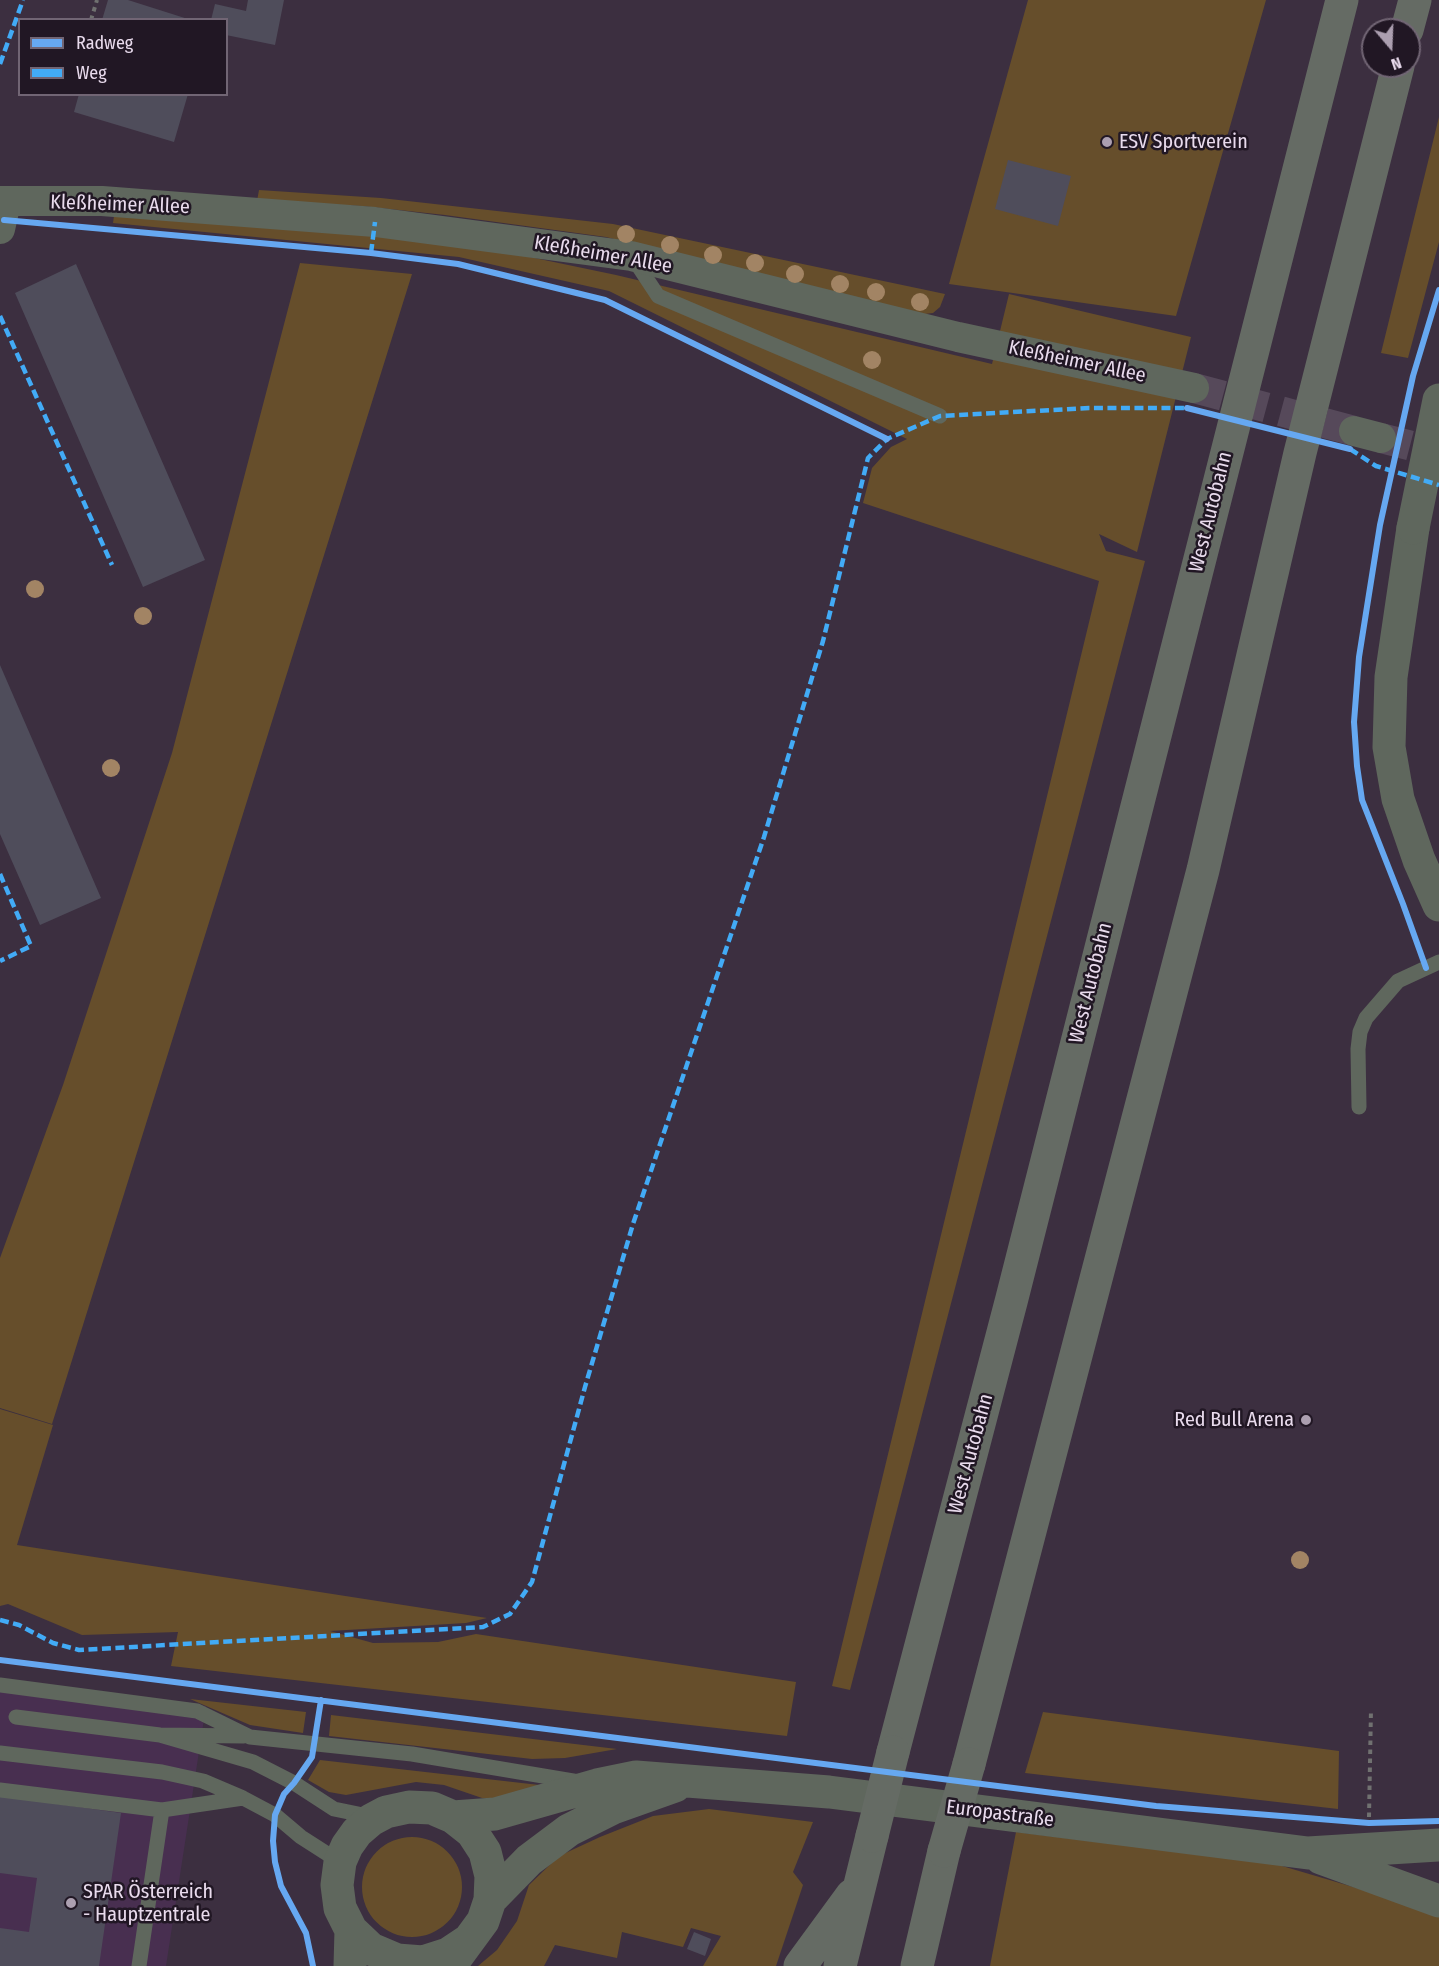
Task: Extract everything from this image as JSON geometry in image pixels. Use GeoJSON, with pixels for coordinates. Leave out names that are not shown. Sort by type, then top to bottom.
{"type":"FeatureCollection","features":[{"type":"Feature","properties":{"kind":"highway","name":"West Autobahn"},"geometry":{"type":"LineString","coordinates":[[840,1966],[1342,0]]}},
{"type":"Feature","properties":{"kind":"highway"},"geometry":{"type":"LineString","coordinates":[[1410,18],[1415,0]]}},
{"type":"Feature","properties":{"kind":"highway"},"geometry":{"type":"LineString","coordinates":[[922,1956],[944,1851],[969,1764],[1203,870],[1300,453],[1395,78]]}},
{"type":"Feature","properties":{"kind":"highway"},"geometry":{"type":"LineString","coordinates":[[800,1966],[862,1882]]}},
{"type":"Feature","properties":{"kind":"street","name":"Kleßheimer Allee"},"geometry":{"type":"LineString","coordinates":[[2,211],[102,201],[375,222],[631,256],[958,337],[1194,388]]}},
{"type":"Feature","properties":{"kind":"street"},"geometry":{"type":"LineString","coordinates":[[1439,400],[1413,528],[1391,677],[1389,747],[1398,799],[1419,860],[1439,905]]}},
{"type":"Feature","properties":{"kind":"street","name":"Europastraße"},"geometry":{"type":"LineString","coordinates":[[453,1817],[495,1815],[597,1785],[636,1777],[829,1792],[1308,1853],[1439,1845]]}},
{"type":"Feature","properties":{"kind":"street","name":"Europastraße"},"geometry":{"type":"LineString","coordinates":[[490,1900],[529,1860],[569,1830],[613,1808],[691,1781]]}},
{"type":"Feature","properties":{"kind":"street","name":"Europastraße"},"geometry":{"type":"LineString","coordinates":[[450,1966],[483,1921],[490,1900],[491,1876],[485,1852],[472,1832],[453,1817],[432,1808],[409,1807],[386,1812],[371,1820],[357,1832],[340,1862],[337,1885],[340,1908],[351,1930],[371,1949],[396,1963],[423,1962],[448,1954],[469,1940]]}},
{"type":"Feature","properties":{"kind":"street","name":"Europastraße"},"geometry":{"type":"LineString","coordinates":[[1308,1853],[1439,1900]]}},
{"type":"Feature","properties":{"kind":"street","name":"Europastraße"},"geometry":{"type":"LineString","coordinates":[[350,1966],[351,1930]]}},
{"type":"Feature","properties":{"kind":"lane"},"geometry":{"type":"LineString","coordinates":[[631,256],[658,296],[940,416]]}},
{"type":"Feature","properties":{"kind":"lane"},"geometry":{"type":"LineString","coordinates":[[1359,1107],[1358,1049],[1360,1032],[1366,1018],[1398,981],[1439,962]]}},
{"type":"Feature","properties":{"kind":"lane"},"geometry":{"type":"LineString","coordinates":[[0,1685],[197,1711],[250,1737]]}},
{"type":"Feature","properties":{"kind":"lane"},"geometry":{"type":"LineString","coordinates":[[16,1717],[160,1735],[250,1737],[412,1754],[597,1785]]}},
{"type":"Feature","properties":{"kind":"lane"},"geometry":{"type":"LineString","coordinates":[[160,1735],[253,1761],[294,1783],[334,1809],[363,1815],[386,1812]]}},
{"type":"Feature","properties":{"kind":"lane"},"geometry":{"type":"LineString","coordinates":[[0,1753],[162,1772],[203,1781],[243,1798],[274,1815],[301,1837],[340,1862]]}},
{"type":"Feature","properties":{"kind":"lane"},"geometry":{"type":"LineString","coordinates":[[0,1790],[162,1810],[243,1798]]}},
{"type":"Feature","properties":{"kind":"lane"},"geometry":{"type":"LineString","coordinates":[[139,1966],[162,1810]]}},
{"type":"Feature","properties":{"kind":"path"},"geometry":{"type":"LineString","coordinates":[[92,18],[97,0]]}},
{"type":"Feature","properties":{"kind":"path"},"geometry":{"type":"LineString","coordinates":[[1369,1823],[1371,1709]]}},
{"type":"Feature","properties":{"kind":"shaded area","name":"ESV Sportverein"},"geometry":{"type":"Polygon","coordinates":[[[1028,0],[1266,0],[1176,316],[949,284],[1028,0]]]}},
{"type":"Feature","properties":{"kind":"shaded area"},"geometry":{"type":"Polygon","coordinates":[[[1439,117],[1439,242],[1408,358],[1381,353],[1439,117]]]}},
{"type":"Feature","properties":{"kind":"shaded area"},"geometry":{"type":"Polygon","coordinates":[[[259,190],[381,198],[613,224],[945,294],[940,307],[933,313],[917,315],[606,237],[362,206],[257,201],[259,190]]]}},
{"type":"Feature","properties":{"kind":"shaded area"},"geometry":{"type":"Polygon","coordinates":[[[114,216],[463,243],[616,275],[992,364],[1009,294],[1191,337],[1137,552],[1099,534],[1106,551],[1145,561],[850,1690],[832,1686],[1099,581],[863,503],[872,468],[891,447],[907,439],[609,291],[459,257],[113,223],[114,216]]]}},
{"type":"Feature","properties":{"kind":"shaded area"},"geometry":{"type":"Polygon","coordinates":[[[300,263],[412,274],[52,1424],[0,1408],[0,1258],[63,1085],[172,753],[300,263]]]}},
{"type":"Feature","properties":{"kind":"shaded area"},"geometry":{"type":"Polygon","coordinates":[[[0,1409],[53,1425],[17,1545],[487,1618],[466,1623],[330,1631],[373,1643],[438,1642],[476,1634],[796,1682],[787,1736],[171,1666],[178,1632],[82,1635],[8,1604],[0,1606],[0,1409]]]}},
{"type":"Feature","properties":{"kind":"shaded area"},"geometry":{"type":"Polygon","coordinates":[[[0,1678],[206,1706],[166,1966],[0,1966],[0,1678]]]}},
{"type":"Feature","properties":{"kind":"shaded area"},"geometry":{"type":"Polygon","coordinates":[[[190,1699],[306,1712],[303,1733],[250,1725],[190,1699]]]}},
{"type":"Feature","properties":{"kind":"shaded area"},"geometry":{"type":"Polygon","coordinates":[[[1043,1712],[1339,1751],[1338,1809],[1025,1773],[1043,1712]]]}},
{"type":"Feature","properties":{"kind":"shaded area"},"geometry":{"type":"Polygon","coordinates":[[[331,1715],[617,1749],[565,1758],[532,1759],[329,1736],[331,1715]]]}},
{"type":"Feature","properties":{"kind":"shaded area"},"geometry":{"type":"Polygon","coordinates":[[[320,1760],[548,1786],[504,1800],[482,1798],[444,1785],[416,1782],[346,1795],[329,1792],[308,1780],[320,1760]]]}},
{"type":"Feature","properties":{"kind":"shaded area"},"geometry":{"type":"Polygon","coordinates":[[[709,1809],[813,1822],[793,1872],[803,1885],[776,1966],[703,1966],[721,1936],[691,1928],[683,1947],[622,1932],[617,1958],[555,1945],[544,1966],[478,1966],[497,1950],[517,1921],[529,1885],[559,1856],[653,1816],[709,1809]]]}},
{"type":"Feature","properties":{"kind":"shaded area"},"geometry":{"type":"Polygon","coordinates":[[[1016,1832],[1272,1863],[1431,1910],[1439,1914],[1439,1966],[990,1966],[1016,1832]]]}},
{"type":"Feature","properties":{"kind":"shaded area"},"geometry":{"type":"Polygon","coordinates":[[[412,1837],[440,1845],[454,1859],[462,1887],[454,1915],[440,1929],[412,1937],[384,1929],[370,1915],[362,1887],[370,1859],[384,1845],[412,1837]]]}},
{"type":"Feature","properties":{"kind":"building"},"geometry":{"type":"Polygon","coordinates":[[[108,0],[128,0],[185,18],[103,18],[108,0]]]}},
{"type":"Feature","properties":{"kind":"building"},"geometry":{"type":"Polygon","coordinates":[[[248,0],[284,0],[275,45],[228,35],[228,18],[212,18],[215,4],[246,11],[248,0]]]}},
{"type":"Feature","properties":{"kind":"building"},"geometry":{"type":"Polygon","coordinates":[[[78,96],[187,96],[174,142],[74,112],[78,96]]]}},
{"type":"Feature","properties":{"kind":"building"},"geometry":{"type":"Polygon","coordinates":[[[1008,160],[1071,176],[1058,226],[995,209],[1008,160]]]}},
{"type":"Feature","properties":{"kind":"building"},"geometry":{"type":"Polygon","coordinates":[[[76,264],[205,560],[143,587],[15,293],[76,264]]]}},
{"type":"Feature","properties":{"kind":"building"},"geometry":{"type":"Polygon","coordinates":[[[0,665],[101,898],[40,925],[0,834],[0,665]]]}},
{"type":"Feature","properties":{"kind":"building","name":"SPAR Österreich - Hauptzentrale"},"geometry":{"type":"Polygon","coordinates":[[[0,1796],[121,1813],[99,1966],[0,1966],[0,1928],[29,1932],[37,1878],[0,1873],[0,1796]]]}},
{"type":"Feature","properties":{"kind":"building"},"geometry":{"type":"Polygon","coordinates":[[[694,1932],[711,1939],[705,1956],[687,1949],[694,1932]]]}},
{"type":"Feature","properties":{"kind":"tunnel"},"geometry":{"type":"LineString","coordinates":[[1194,388],[1354,431]]}},
{"type":"Feature","properties":{"kind":"tunnel"},"geometry":{"type":"LineString","coordinates":[[1381,438],[1439,453]]}},
{"type":"Feature","properties":{"kind":"marked path"},"geometry":{"type":"LineString","coordinates":[[0,64],[23,0]]}},
{"type":"Feature","properties":{"kind":"marked path"},"geometry":{"type":"LineString","coordinates":[[371,253],[375,222]]}},
{"type":"Feature","properties":{"kind":"marked path"},"geometry":{"type":"LineString","coordinates":[[0,316],[112,565]]}},
{"type":"Feature","properties":{"kind":"marked path"},"geometry":{"type":"LineString","coordinates":[[0,1620],[19,1625],[53,1643],[79,1650],[483,1627],[510,1614],[532,1582],[585,1387],[633,1224],[764,837],[823,641],[868,458],[887,439],[940,416],[1089,408],[1187,408]]}},
{"type":"Feature","properties":{"kind":"marked path"},"geometry":{"type":"LineString","coordinates":[[1350,449],[1376,466],[1439,485]]}},
{"type":"Feature","properties":{"kind":"marked path"},"geometry":{"type":"LineString","coordinates":[[0,874],[31,946],[0,961]]}},
{"type":"Feature","properties":{"kind":"cycle path"},"geometry":{"type":"LineString","coordinates":[[4,220],[371,253],[458,264],[605,300],[887,439]]}},
{"type":"Feature","properties":{"kind":"cycle path"},"geometry":{"type":"LineString","coordinates":[[1426,968],[1362,800],[1354,722],[1359,657],[1380,525],[1413,376],[1439,290]]}},
{"type":"Feature","properties":{"kind":"cycle path"},"geometry":{"type":"LineString","coordinates":[[1187,408],[1350,449]]}},
{"type":"Feature","properties":{"kind":"cycle path"},"geometry":{"type":"LineString","coordinates":[[0,1660],[1156,1806],[1369,1823],[1439,1821]]}},
{"type":"Feature","properties":{"kind":"cycle path"},"geometry":{"type":"LineString","coordinates":[[313,1966],[306,1933],[281,1886],[273,1841],[275,1815],[284,1794],[312,1757],[321,1700]]}},
{"type":"Feature","properties":{"kind":"place","name":"ESV Sportverein"},"geometry":{"type":"Point","coordinates":[1107,142]}},
{"type":"Feature","properties":{"kind":"place","name":"Red Bull Arena"},"geometry":{"type":"Point","coordinates":[1306,1420]}},
{"type":"Feature","properties":{"kind":"place","name":"SPAR Österreich - Hauptzentrale"},"geometry":{"type":"Point","coordinates":[71,1903]}}]}
